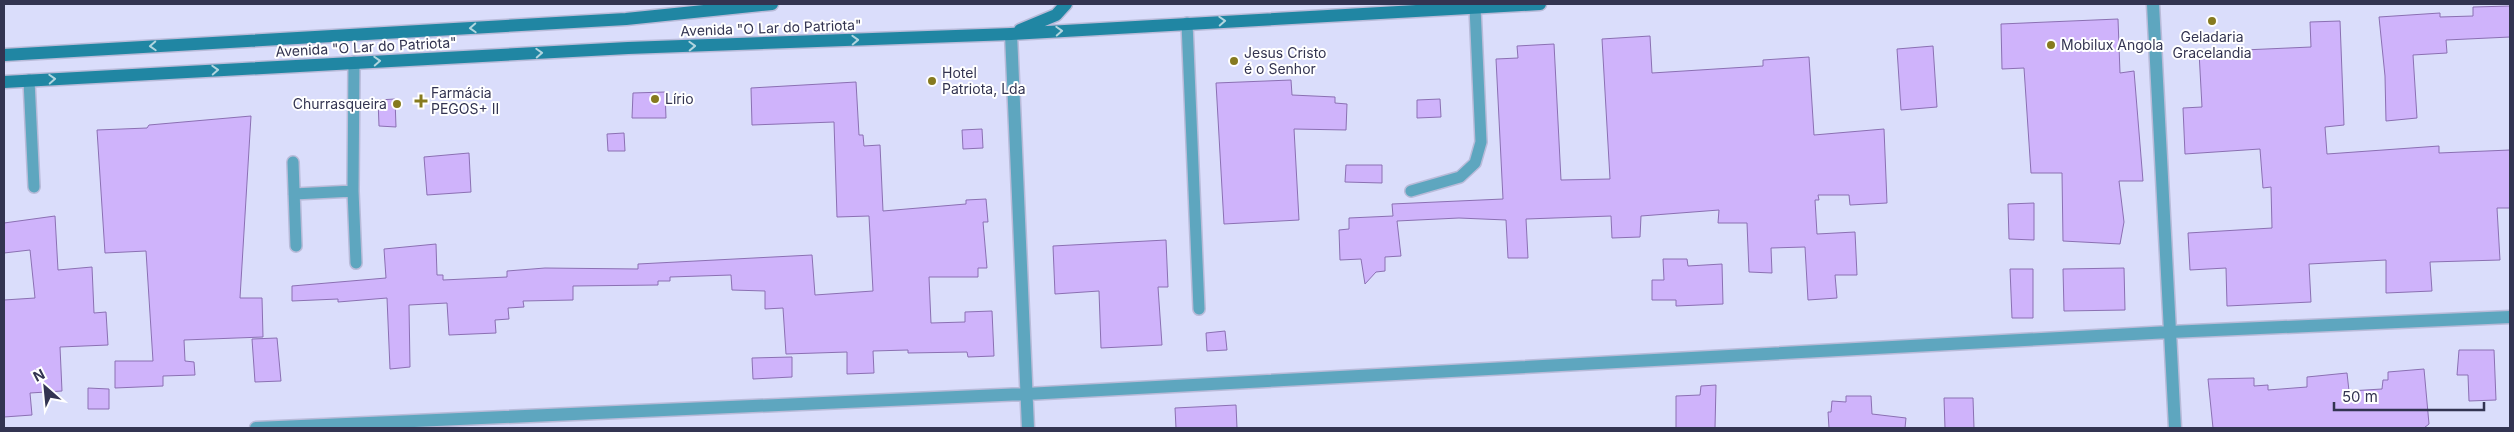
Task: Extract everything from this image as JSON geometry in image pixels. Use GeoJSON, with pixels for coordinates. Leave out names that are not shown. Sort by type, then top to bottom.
{"type":"FeatureCollection","features":[{"type":"Feature","properties":{"kind":"main road","name":"Avenida \"O Lar do Patriota\""},"geometry":{"type":"LineString","coordinates":[[4,55],[626,19],[772,4]]}},
{"type":"Feature","properties":{"kind":"main road"},"geometry":{"type":"LineString","coordinates":[[1011,34],[1056,15],[1066,4]]}},
{"type":"Feature","properties":{"kind":"main road","name":"Avenida \"O Lar do Patriota\""},"geometry":{"type":"LineString","coordinates":[[4,82],[628,48],[1011,34],[1540,4]]}},
{"type":"Feature","properties":{"kind":"street"},"geometry":{"type":"LineString","coordinates":[[2153,4],[2175,428]]}},
{"type":"Feature","properties":{"kind":"street"},"geometry":{"type":"LineString","coordinates":[[1011,34],[1028,428]]}},
{"type":"Feature","properties":{"kind":"street"},"geometry":{"type":"LineString","coordinates":[[256,428],[1026,394],[2170,332],[2510,317]]}},
{"type":"Feature","properties":{"kind":"lane"},"geometry":{"type":"LineString","coordinates":[[1411,191],[1460,177],[1475,163],[1481,142],[1475,7]]}},
{"type":"Feature","properties":{"kind":"lane"},"geometry":{"type":"LineString","coordinates":[[1187,23],[1199,309]]}},
{"type":"Feature","properties":{"kind":"lane"},"geometry":{"type":"LineString","coordinates":[[354,62],[353,191],[356,263]]}},
{"type":"Feature","properties":{"kind":"lane"},"geometry":{"type":"LineString","coordinates":[[29,80],[34,187]]}},
{"type":"Feature","properties":{"kind":"lane"},"geometry":{"type":"LineString","coordinates":[[293,162],[296,246]]}},
{"type":"Feature","properties":{"kind":"lane"},"geometry":{"type":"LineString","coordinates":[[294,194],[353,191]]}},
{"type":"Feature","properties":{"kind":"building"},"geometry":{"type":"Polygon","coordinates":[[[2510,6],[2510,37],[2446,40],[2447,53],[2413,55],[2417,118],[2386,121],[2385,76],[2379,17],[2440,13],[2440,17],[2473,16],[2473,7],[2510,6]]]}},
{"type":"Feature","properties":{"kind":"building"},"geometry":{"type":"Polygon","coordinates":[[[2118,19],[2120,73],[2134,71],[2143,181],[2119,181],[2124,222],[2120,244],[2063,241],[2062,173],[2031,173],[2024,68],[2002,69],[2001,24],[2118,19]]]}},
{"type":"Feature","properties":{"kind":"building"},"geometry":{"type":"Polygon","coordinates":[[[2340,21],[2344,125],[2325,127],[2327,154],[2439,146],[2439,153],[2510,150],[2510,208],[2497,208],[2500,260],[2430,262],[2432,291],[2386,293],[2386,260],[2309,264],[2311,302],[2227,306],[2226,268],[2190,270],[2188,233],[2272,228],[2271,187],[2263,188],[2260,149],[2185,154],[2183,108],[2202,107],[2199,52],[2311,47],[2310,22],[2340,21]]]}},
{"type":"Feature","properties":{"kind":"building"},"geometry":{"type":"Polygon","coordinates":[[[1650,36],[1652,73],[1763,66],[1763,60],[1809,57],[1814,135],[1884,129],[1887,203],[1850,205],[1849,195],[1818,195],[1819,200],[1815,200],[1817,234],[1855,232],[1857,275],[1835,275],[1837,298],[1808,300],[1805,247],[1771,248],[1772,273],[1749,272],[1747,223],[1718,223],[1719,210],[1641,216],[1640,237],[1612,238],[1611,216],[1526,219],[1528,258],[1508,258],[1506,220],[1459,218],[1397,221],[1401,256],[1385,257],[1385,271],[1376,272],[1365,284],[1361,259],[1340,260],[1339,230],[1349,229],[1349,218],[1393,216],[1392,204],[1503,199],[1496,59],[1518,58],[1517,46],[1554,44],[1561,180],[1610,179],[1602,39],[1650,36]]]}},
{"type":"Feature","properties":{"kind":"building"},"geometry":{"type":"Polygon","coordinates":[[[1933,46],[1937,107],[1901,110],[1897,49],[1933,46]]]}},
{"type":"Feature","properties":{"kind":"building"},"geometry":{"type":"Polygon","coordinates":[[[1291,80],[1292,95],[1335,97],[1335,103],[1347,104],[1346,130],[1294,129],[1299,220],[1224,224],[1216,83],[1291,80]]]}},
{"type":"Feature","properties":{"kind":"building"},"geometry":{"type":"Polygon","coordinates":[[[856,82],[859,135],[863,135],[864,146],[880,145],[883,211],[966,204],[966,200],[986,199],[988,222],[983,222],[987,268],[978,268],[978,277],[929,277],[931,323],[965,322],[965,312],[992,311],[994,356],[968,357],[967,352],[908,353],[908,350],[873,351],[874,373],[847,374],[847,352],[786,354],[783,308],[765,309],[765,291],[732,290],[731,275],[670,277],[670,281],[658,281],[658,285],[573,286],[573,300],[523,301],[524,307],[508,308],[509,319],[495,320],[496,333],[449,335],[447,303],[409,305],[410,367],[390,369],[387,298],[338,302],[338,299],[292,301],[292,286],[386,278],[384,249],[436,244],[437,275],[443,275],[443,280],[507,277],[507,271],[545,268],[638,269],[638,264],[812,255],[815,295],[873,291],[869,216],[837,217],[834,122],[752,125],[751,88],[856,82]]]}},
{"type":"Feature","properties":{"kind":"building"},"geometry":{"type":"Polygon","coordinates":[[[665,92],[666,118],[632,118],[633,93],[665,92]]]}},
{"type":"Feature","properties":{"kind":"building"},"geometry":{"type":"Polygon","coordinates":[[[395,99],[396,127],[379,126],[378,100],[395,99]]]}},
{"type":"Feature","properties":{"kind":"building"},"geometry":{"type":"Polygon","coordinates":[[[1440,99],[1441,117],[1417,118],[1417,100],[1440,99]]]}},
{"type":"Feature","properties":{"kind":"building"},"geometry":{"type":"Polygon","coordinates":[[[251,116],[240,298],[262,298],[263,337],[184,340],[185,361],[194,362],[195,375],[163,376],[163,386],[115,388],[115,361],[153,361],[146,251],[105,253],[97,130],[147,128],[149,125],[251,116]]]}},
{"type":"Feature","properties":{"kind":"building"},"geometry":{"type":"Polygon","coordinates":[[[982,129],[983,148],[963,149],[962,130],[982,129]]]}},
{"type":"Feature","properties":{"kind":"building"},"geometry":{"type":"Polygon","coordinates":[[[624,133],[625,151],[608,151],[607,134],[624,133]]]}},
{"type":"Feature","properties":{"kind":"building"},"geometry":{"type":"Polygon","coordinates":[[[469,153],[471,192],[427,195],[424,157],[469,153]]]}},
{"type":"Feature","properties":{"kind":"building"},"geometry":{"type":"Polygon","coordinates":[[[1346,165],[1382,165],[1382,183],[1345,182],[1346,165]]]}},
{"type":"Feature","properties":{"kind":"building"},"geometry":{"type":"Polygon","coordinates":[[[2034,203],[2034,240],[2009,239],[2008,204],[2034,203]]]}},
{"type":"Feature","properties":{"kind":"building"},"geometry":{"type":"Polygon","coordinates":[[[55,216],[58,270],[92,267],[94,313],[106,312],[108,345],[60,347],[62,391],[30,393],[32,415],[4,417],[4,300],[35,298],[30,250],[4,253],[4,223],[55,216]]]}},
{"type":"Feature","properties":{"kind":"building"},"geometry":{"type":"Polygon","coordinates":[[[1166,240],[1168,287],[1158,287],[1162,345],[1101,348],[1099,291],[1055,294],[1053,246],[1166,240]]]}},
{"type":"Feature","properties":{"kind":"building"},"geometry":{"type":"Polygon","coordinates":[[[1663,259],[1687,259],[1688,266],[1722,264],[1723,304],[1676,306],[1676,300],[1652,300],[1652,280],[1664,280],[1663,259]]]}},
{"type":"Feature","properties":{"kind":"building"},"geometry":{"type":"Polygon","coordinates":[[[2124,268],[2125,310],[2064,311],[2063,269],[2124,268]]]}},
{"type":"Feature","properties":{"kind":"building"},"geometry":{"type":"Polygon","coordinates":[[[2010,269],[2033,269],[2033,318],[2012,318],[2010,269]]]}},
{"type":"Feature","properties":{"kind":"building"},"geometry":{"type":"Polygon","coordinates":[[[1225,331],[1227,350],[1207,351],[1206,333],[1225,331]]]}},
{"type":"Feature","properties":{"kind":"building"},"geometry":{"type":"Polygon","coordinates":[[[277,338],[281,381],[255,382],[252,339],[277,338]]]}},
{"type":"Feature","properties":{"kind":"building"},"geometry":{"type":"Polygon","coordinates":[[[2459,350],[2494,350],[2496,400],[2469,401],[2468,375],[2457,375],[2459,350]]]}},
{"type":"Feature","properties":{"kind":"building"},"geometry":{"type":"Polygon","coordinates":[[[792,357],[792,377],[753,379],[752,358],[792,357]]]}},
{"type":"Feature","properties":{"kind":"building"},"geometry":{"type":"Polygon","coordinates":[[[2424,369],[2429,424],[2424,428],[2213,428],[2208,379],[2254,378],[2254,386],[2268,385],[2268,390],[2307,387],[2307,377],[2347,373],[2349,391],[2382,389],[2383,380],[2388,380],[2388,372],[2424,369]]]}},
{"type":"Feature","properties":{"kind":"building"},"geometry":{"type":"Polygon","coordinates":[[[1716,385],[1715,428],[1676,428],[1676,396],[1700,395],[1701,386],[1716,385]]]}},
{"type":"Feature","properties":{"kind":"building"},"geometry":{"type":"Polygon","coordinates":[[[88,388],[109,389],[109,409],[88,409],[88,388]]]}},
{"type":"Feature","properties":{"kind":"building"},"geometry":{"type":"Polygon","coordinates":[[[1846,396],[1871,396],[1872,414],[1906,418],[1905,428],[1829,428],[1828,412],[1831,412],[1832,401],[1846,402],[1846,396]]]}},
{"type":"Feature","properties":{"kind":"building"},"geometry":{"type":"Polygon","coordinates":[[[1944,398],[1973,398],[1974,428],[1945,428],[1944,398]]]}},
{"type":"Feature","properties":{"kind":"building"},"geometry":{"type":"Polygon","coordinates":[[[1236,405],[1237,428],[1176,428],[1175,408],[1236,405]]]}},
{"type":"Feature","properties":{"kind":"place","name":"Geladaria Gracelandia"},"geometry":{"type":"Point","coordinates":[2212,21]}},
{"type":"Feature","properties":{"kind":"place","name":"Mobilux Angola"},"geometry":{"type":"Point","coordinates":[2051,45]}},
{"type":"Feature","properties":{"kind":"place","name":"Jesus Cristo é o Senhor"},"geometry":{"type":"Point","coordinates":[1234,61]}},
{"type":"Feature","properties":{"kind":"place","name":"Hotel Patriota, Lda"},"geometry":{"type":"Point","coordinates":[932,81]}},
{"type":"Feature","properties":{"kind":"place","name":"Lírio"},"geometry":{"type":"Point","coordinates":[655,99]}},
{"type":"Feature","properties":{"kind":"place","name":"Farmácia PEGOS+ II"},"geometry":{"type":"Point","coordinates":[421,101]}},
{"type":"Feature","properties":{"kind":"place","name":"Churrasqueira"},"geometry":{"type":"Point","coordinates":[397,104]}}]}
